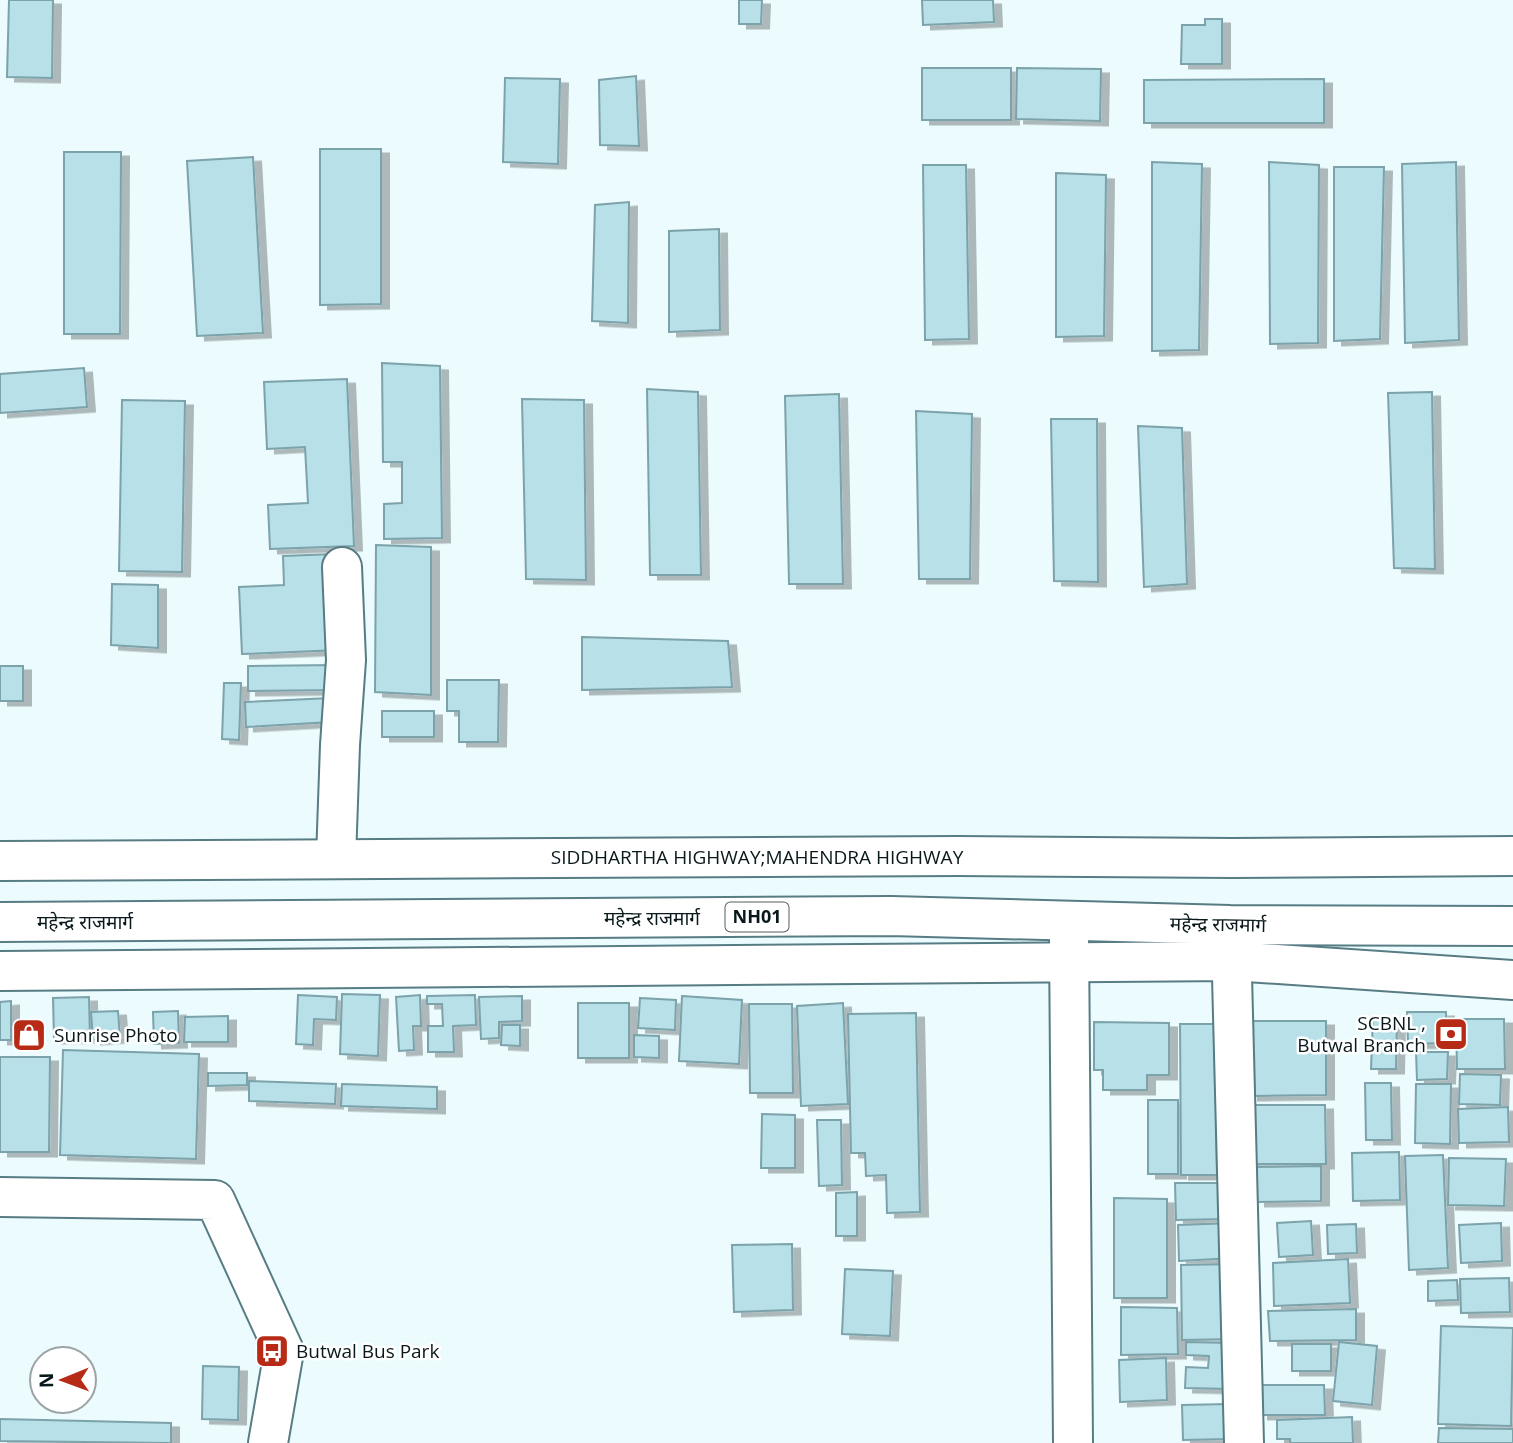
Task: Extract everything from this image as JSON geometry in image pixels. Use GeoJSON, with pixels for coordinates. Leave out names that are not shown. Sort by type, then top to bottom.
{"type":"FeatureCollection","features":[{"type":"Feature","properties":{"kind":"main road"},"geometry":{"type":"LineString","coordinates":[[336,859],[346,660],[342,567]]}},
{"type":"Feature","properties":{"kind":"main road","name":"SIDDHARTHA HIGHWAY;MAHENDRA HIGHWAY"},"geometry":{"type":"LineString","coordinates":[[0,861],[1513,856]]}},
{"type":"Feature","properties":{"kind":"main road","name":"महेन्द्र राजमार्ग"},"geometry":{"type":"LineString","coordinates":[[0,922],[891,916],[1069,921],[1231,943],[1513,926]]}},
{"type":"Feature","properties":{"kind":"main road"},"geometry":{"type":"LineString","coordinates":[[1069,921],[1073,1443]]}},
{"type":"Feature","properties":{"kind":"main road"},"geometry":{"type":"LineString","coordinates":[[1231,943],[1244,1443]]}},
{"type":"Feature","properties":{"kind":"main road"},"geometry":{"type":"LineString","coordinates":[[0,971],[1069,963],[1231,943],[1513,980]]}},
{"type":"Feature","properties":{"kind":"main road"},"geometry":{"type":"LineString","coordinates":[[0,1197],[215,1200],[284,1351],[268,1443]]}},
{"type":"Feature","properties":{"kind":"building"},"geometry":{"type":"Polygon","coordinates":[[[9,0],[53,0],[52,78],[7,77],[9,0]]]}},
{"type":"Feature","properties":{"kind":"building"},"geometry":{"type":"Polygon","coordinates":[[[739,0],[762,0],[761,24],[739,24],[739,0]]]}},
{"type":"Feature","properties":{"kind":"building"},"geometry":{"type":"Polygon","coordinates":[[[922,0],[993,0],[994,22],[923,25],[922,0]]]}},
{"type":"Feature","properties":{"kind":"building"},"geometry":{"type":"Polygon","coordinates":[[[1205,19],[1222,19],[1222,64],[1181,64],[1182,25],[1205,25],[1205,19]]]}},
{"type":"Feature","properties":{"kind":"building"},"geometry":{"type":"Polygon","coordinates":[[[922,68],[1011,68],[1011,120],[922,120],[922,68]]]}},
{"type":"Feature","properties":{"kind":"building"},"geometry":{"type":"Polygon","coordinates":[[[1017,68],[1101,69],[1100,121],[1016,119],[1017,68]]]}},
{"type":"Feature","properties":{"kind":"building"},"geometry":{"type":"Polygon","coordinates":[[[636,76],[639,146],[600,145],[599,80],[636,76]]]}},
{"type":"Feature","properties":{"kind":"building"},"geometry":{"type":"Polygon","coordinates":[[[505,78],[560,79],[558,164],[503,162],[505,78]]]}},
{"type":"Feature","properties":{"kind":"building"},"geometry":{"type":"Polygon","coordinates":[[[1324,79],[1324,123],[1144,123],[1144,80],[1324,79]]]}},
{"type":"Feature","properties":{"kind":"building"},"geometry":{"type":"Polygon","coordinates":[[[320,149],[381,149],[381,304],[320,305],[320,149]]]}},
{"type":"Feature","properties":{"kind":"building"},"geometry":{"type":"Polygon","coordinates":[[[64,152],[121,152],[120,334],[64,334],[64,152]]]}},
{"type":"Feature","properties":{"kind":"building"},"geometry":{"type":"Polygon","coordinates":[[[253,157],[263,333],[197,336],[187,161],[253,157]]]}},
{"type":"Feature","properties":{"kind":"building"},"geometry":{"type":"Polygon","coordinates":[[[1152,162],[1202,164],[1199,350],[1152,351],[1152,162]]]}},
{"type":"Feature","properties":{"kind":"building"},"geometry":{"type":"Polygon","coordinates":[[[1269,162],[1319,165],[1318,343],[1270,344],[1269,162]]]}},
{"type":"Feature","properties":{"kind":"building"},"geometry":{"type":"Polygon","coordinates":[[[1456,162],[1459,340],[1405,343],[1402,164],[1456,162]]]}},
{"type":"Feature","properties":{"kind":"building"},"geometry":{"type":"Polygon","coordinates":[[[923,165],[966,165],[969,339],[925,340],[923,165]]]}},
{"type":"Feature","properties":{"kind":"building"},"geometry":{"type":"Polygon","coordinates":[[[1334,167],[1384,167],[1380,339],[1334,341],[1334,167]]]}},
{"type":"Feature","properties":{"kind":"building"},"geometry":{"type":"Polygon","coordinates":[[[1056,173],[1106,175],[1104,336],[1056,337],[1056,173]]]}},
{"type":"Feature","properties":{"kind":"building"},"geometry":{"type":"Polygon","coordinates":[[[629,202],[628,323],[592,321],[595,205],[629,202]]]}},
{"type":"Feature","properties":{"kind":"building"},"geometry":{"type":"Polygon","coordinates":[[[719,229],[720,330],[669,332],[669,231],[719,229]]]}},
{"type":"Feature","properties":{"kind":"building"},"geometry":{"type":"Polygon","coordinates":[[[382,363],[440,366],[442,538],[384,539],[384,504],[402,503],[402,462],[383,462],[382,363]]]}},
{"type":"Feature","properties":{"kind":"building"},"geometry":{"type":"Polygon","coordinates":[[[84,368],[87,407],[0,413],[0,374],[84,368]]]}},
{"type":"Feature","properties":{"kind":"building"},"geometry":{"type":"Polygon","coordinates":[[[347,379],[354,546],[270,549],[268,505],[308,503],[305,447],[267,449],[264,382],[347,379]]]}},
{"type":"Feature","properties":{"kind":"building"},"geometry":{"type":"Polygon","coordinates":[[[647,389],[698,392],[701,575],[650,575],[647,389]]]}},
{"type":"Feature","properties":{"kind":"building"},"geometry":{"type":"Polygon","coordinates":[[[1432,392],[1435,569],[1394,568],[1388,393],[1432,392]]]}},
{"type":"Feature","properties":{"kind":"building"},"geometry":{"type":"Polygon","coordinates":[[[839,394],[843,584],[789,584],[785,396],[839,394]]]}},
{"type":"Feature","properties":{"kind":"building"},"geometry":{"type":"Polygon","coordinates":[[[522,399],[584,400],[586,580],[526,579],[522,399]]]}},
{"type":"Feature","properties":{"kind":"building"},"geometry":{"type":"Polygon","coordinates":[[[122,400],[185,401],[182,572],[119,571],[122,400]]]}},
{"type":"Feature","properties":{"kind":"building"},"geometry":{"type":"Polygon","coordinates":[[[916,411],[972,414],[970,579],[919,579],[916,411]]]}},
{"type":"Feature","properties":{"kind":"building"},"geometry":{"type":"Polygon","coordinates":[[[1051,419],[1097,419],[1098,582],[1054,581],[1051,419]]]}},
{"type":"Feature","properties":{"kind":"building"},"geometry":{"type":"Polygon","coordinates":[[[1138,426],[1182,428],[1187,584],[1144,587],[1138,426]]]}},
{"type":"Feature","properties":{"kind":"building"},"geometry":{"type":"Polygon","coordinates":[[[376,545],[431,547],[431,695],[375,692],[376,545]]]}},
{"type":"Feature","properties":{"kind":"building"},"geometry":{"type":"Polygon","coordinates":[[[335,554],[339,650],[242,654],[239,587],[284,585],[283,556],[335,554]]]}},
{"type":"Feature","properties":{"kind":"building"},"geometry":{"type":"Polygon","coordinates":[[[112,584],[158,585],[158,648],[111,645],[112,584]]]}},
{"type":"Feature","properties":{"kind":"building"},"geometry":{"type":"Polygon","coordinates":[[[582,637],[728,641],[732,687],[582,690],[582,637]]]}},
{"type":"Feature","properties":{"kind":"building"},"geometry":{"type":"Polygon","coordinates":[[[334,665],[335,690],[248,691],[248,666],[334,665]]]}},
{"type":"Feature","properties":{"kind":"building"},"geometry":{"type":"Polygon","coordinates":[[[0,666],[23,666],[23,701],[0,701],[0,666]]]}},
{"type":"Feature","properties":{"kind":"building"},"geometry":{"type":"Polygon","coordinates":[[[447,680],[499,680],[498,742],[459,742],[459,711],[447,711],[447,680]]]}},
{"type":"Feature","properties":{"kind":"building"},"geometry":{"type":"Polygon","coordinates":[[[224,683],[241,683],[239,740],[222,739],[224,683]]]}},
{"type":"Feature","properties":{"kind":"building"},"geometry":{"type":"Polygon","coordinates":[[[330,698],[331,722],[246,727],[245,702],[330,698]]]}},
{"type":"Feature","properties":{"kind":"building"},"geometry":{"type":"Polygon","coordinates":[[[382,711],[434,711],[434,737],[382,737],[382,711]]]}},
{"type":"Feature","properties":{"kind":"building"},"geometry":{"type":"Polygon","coordinates":[[[342,994],[380,995],[378,1056],[340,1054],[342,994]]]}},
{"type":"Feature","properties":{"kind":"building"},"geometry":{"type":"Polygon","coordinates":[[[298,995],[337,997],[336,1020],[314,1019],[313,1045],[296,1044],[298,995]]]}},
{"type":"Feature","properties":{"kind":"building"},"geometry":{"type":"Polygon","coordinates":[[[420,995],[421,1026],[413,1026],[414,1050],[399,1051],[396,997],[420,995]]]}},
{"type":"Feature","properties":{"kind":"building"},"geometry":{"type":"Polygon","coordinates":[[[475,995],[476,1025],[453,1026],[454,1052],[428,1052],[428,1026],[443,1026],[442,1004],[427,1004],[427,996],[475,995]]]}},
{"type":"Feature","properties":{"kind":"building"},"geometry":{"type":"Polygon","coordinates":[[[522,996],[522,1021],[499,1022],[499,1038],[481,1039],[479,997],[522,996]]]}},
{"type":"Feature","properties":{"kind":"building"},"geometry":{"type":"Polygon","coordinates":[[[682,996],[742,1000],[739,1064],[679,1061],[682,996]]]}},
{"type":"Feature","properties":{"kind":"building"},"geometry":{"type":"Polygon","coordinates":[[[89,997],[90,1038],[54,1039],[53,998],[89,997]]]}},
{"type":"Feature","properties":{"kind":"building"},"geometry":{"type":"Polygon","coordinates":[[[640,998],[676,1000],[675,1030],[638,1028],[640,998]]]}},
{"type":"Feature","properties":{"kind":"building"},"geometry":{"type":"Polygon","coordinates":[[[11,1001],[11,1040],[0,1040],[0,1002],[11,1001]]]}},
{"type":"Feature","properties":{"kind":"building"},"geometry":{"type":"Polygon","coordinates":[[[578,1003],[629,1003],[629,1058],[578,1058],[578,1003]]]}},
{"type":"Feature","properties":{"kind":"building"},"geometry":{"type":"Polygon","coordinates":[[[843,1003],[848,1104],[801,1106],[797,1006],[843,1003]]]}},
{"type":"Feature","properties":{"kind":"building"},"geometry":{"type":"Polygon","coordinates":[[[749,1004],[792,1004],[793,1093],[750,1093],[749,1004]]]}},
{"type":"Feature","properties":{"kind":"building"},"geometry":{"type":"Polygon","coordinates":[[[118,1011],[120,1038],[93,1040],[91,1012],[118,1011]]]}},
{"type":"Feature","properties":{"kind":"building"},"geometry":{"type":"Polygon","coordinates":[[[178,1011],[179,1043],[154,1044],[153,1012],[178,1011]]]}},
{"type":"Feature","properties":{"kind":"building"},"geometry":{"type":"Polygon","coordinates":[[[1407,1012],[1446,1012],[1447,1043],[1408,1044],[1407,1012]]]}},
{"type":"Feature","properties":{"kind":"building"},"geometry":{"type":"Polygon","coordinates":[[[916,1013],[920,1212],[887,1213],[886,1175],[866,1176],[865,1153],[851,1153],[848,1014],[916,1013]]]}},
{"type":"Feature","properties":{"kind":"building"},"geometry":{"type":"Polygon","coordinates":[[[228,1016],[228,1042],[184,1042],[185,1017],[228,1016]]]}},
{"type":"Feature","properties":{"kind":"building"},"geometry":{"type":"Polygon","coordinates":[[[1373,1017],[1397,1018],[1396,1069],[1371,1069],[1373,1017]]]}},
{"type":"Feature","properties":{"kind":"building"},"geometry":{"type":"Polygon","coordinates":[[[1456,1019],[1504,1019],[1505,1069],[1457,1069],[1456,1019]]]}},
{"type":"Feature","properties":{"kind":"building"},"geometry":{"type":"Polygon","coordinates":[[[1250,1021],[1326,1021],[1326,1095],[1250,1096],[1250,1021]]]}},
{"type":"Feature","properties":{"kind":"building"},"geometry":{"type":"Polygon","coordinates":[[[1094,1022],[1169,1023],[1169,1075],[1147,1075],[1147,1090],[1103,1090],[1103,1070],[1094,1070],[1094,1022]]]}},
{"type":"Feature","properties":{"kind":"building"},"geometry":{"type":"Polygon","coordinates":[[[1180,1024],[1215,1024],[1217,1175],[1181,1175],[1180,1024]]]}},
{"type":"Feature","properties":{"kind":"building"},"geometry":{"type":"Polygon","coordinates":[[[502,1025],[520,1025],[520,1046],[501,1045],[502,1025]]]}},
{"type":"Feature","properties":{"kind":"building"},"geometry":{"type":"Polygon","coordinates":[[[634,1035],[659,1036],[659,1058],[634,1057],[634,1035]]]}},
{"type":"Feature","properties":{"kind":"building"},"geometry":{"type":"Polygon","coordinates":[[[63,1050],[199,1054],[196,1159],[60,1155],[63,1050]]]}},
{"type":"Feature","properties":{"kind":"building"},"geometry":{"type":"Polygon","coordinates":[[[1416,1052],[1448,1052],[1447,1079],[1417,1080],[1416,1052]]]}},
{"type":"Feature","properties":{"kind":"building"},"geometry":{"type":"Polygon","coordinates":[[[0,1057],[50,1057],[49,1152],[0,1152],[0,1057]]]}},
{"type":"Feature","properties":{"kind":"building"},"geometry":{"type":"Polygon","coordinates":[[[208,1073],[247,1073],[247,1085],[208,1086],[208,1073]]]}},
{"type":"Feature","properties":{"kind":"building"},"geometry":{"type":"Polygon","coordinates":[[[1460,1074],[1501,1075],[1500,1105],[1459,1104],[1460,1074]]]}},
{"type":"Feature","properties":{"kind":"building"},"geometry":{"type":"Polygon","coordinates":[[[249,1081],[336,1084],[335,1104],[249,1101],[249,1081]]]}},
{"type":"Feature","properties":{"kind":"building"},"geometry":{"type":"Polygon","coordinates":[[[1365,1083],[1391,1083],[1392,1140],[1366,1140],[1365,1083]]]}},
{"type":"Feature","properties":{"kind":"building"},"geometry":{"type":"Polygon","coordinates":[[[342,1084],[437,1087],[437,1109],[341,1106],[342,1084]]]}},
{"type":"Feature","properties":{"kind":"building"},"geometry":{"type":"Polygon","coordinates":[[[1416,1084],[1451,1084],[1450,1144],[1415,1143],[1416,1084]]]}},
{"type":"Feature","properties":{"kind":"building"},"geometry":{"type":"Polygon","coordinates":[[[1148,1100],[1178,1100],[1178,1174],[1148,1174],[1148,1100]]]}},
{"type":"Feature","properties":{"kind":"building"},"geometry":{"type":"Polygon","coordinates":[[[1247,1105],[1325,1105],[1326,1164],[1248,1164],[1247,1105]]]}},
{"type":"Feature","properties":{"kind":"building"},"geometry":{"type":"Polygon","coordinates":[[[1508,1107],[1509,1142],[1459,1143],[1458,1109],[1508,1107]]]}},
{"type":"Feature","properties":{"kind":"building"},"geometry":{"type":"Polygon","coordinates":[[[762,1114],[795,1115],[795,1168],[761,1168],[762,1114]]]}},
{"type":"Feature","properties":{"kind":"building"},"geometry":{"type":"Polygon","coordinates":[[[817,1120],[841,1120],[842,1185],[819,1186],[817,1120]]]}},
{"type":"Feature","properties":{"kind":"building"},"geometry":{"type":"Polygon","coordinates":[[[1399,1152],[1400,1200],[1353,1201],[1352,1153],[1399,1152]]]}},
{"type":"Feature","properties":{"kind":"building"},"geometry":{"type":"Polygon","coordinates":[[[1443,1155],[1448,1268],[1409,1270],[1405,1156],[1443,1155]]]}},
{"type":"Feature","properties":{"kind":"building"},"geometry":{"type":"Polygon","coordinates":[[[1449,1158],[1506,1159],[1504,1206],[1448,1205],[1449,1158]]]}},
{"type":"Feature","properties":{"kind":"building"},"geometry":{"type":"Polygon","coordinates":[[[1321,1166],[1321,1201],[1257,1202],[1257,1167],[1321,1166]]]}},
{"type":"Feature","properties":{"kind":"building"},"geometry":{"type":"Polygon","coordinates":[[[1175,1183],[1226,1183],[1227,1219],[1176,1220],[1175,1183]]]}},
{"type":"Feature","properties":{"kind":"building"},"geometry":{"type":"Polygon","coordinates":[[[857,1192],[857,1236],[836,1236],[836,1193],[857,1192]]]}},
{"type":"Feature","properties":{"kind":"building"},"geometry":{"type":"Polygon","coordinates":[[[1114,1198],[1167,1199],[1167,1298],[1114,1298],[1114,1198]]]}},
{"type":"Feature","properties":{"kind":"building"},"geometry":{"type":"Polygon","coordinates":[[[1311,1221],[1313,1255],[1279,1257],[1277,1223],[1311,1221]]]}},
{"type":"Feature","properties":{"kind":"building"},"geometry":{"type":"Polygon","coordinates":[[[1233,1223],[1235,1258],[1179,1261],[1178,1225],[1233,1223]]]}},
{"type":"Feature","properties":{"kind":"building"},"geometry":{"type":"Polygon","coordinates":[[[1501,1223],[1502,1261],[1461,1263],[1459,1225],[1501,1223]]]}},
{"type":"Feature","properties":{"kind":"building"},"geometry":{"type":"Polygon","coordinates":[[[1356,1224],[1357,1253],[1328,1254],[1327,1225],[1356,1224]]]}},
{"type":"Feature","properties":{"kind":"building"},"geometry":{"type":"Polygon","coordinates":[[[792,1244],[793,1310],[734,1312],[732,1245],[792,1244]]]}},
{"type":"Feature","properties":{"kind":"building"},"geometry":{"type":"Polygon","coordinates":[[[1348,1259],[1350,1303],[1274,1306],[1273,1263],[1348,1259]]]}},
{"type":"Feature","properties":{"kind":"building"},"geometry":{"type":"Polygon","coordinates":[[[1234,1264],[1236,1339],[1182,1340],[1181,1265],[1234,1264]]]}},
{"type":"Feature","properties":{"kind":"building"},"geometry":{"type":"Polygon","coordinates":[[[845,1269],[893,1271],[890,1336],[842,1334],[845,1269]]]}},
{"type":"Feature","properties":{"kind":"building"},"geometry":{"type":"Polygon","coordinates":[[[1509,1278],[1510,1312],[1461,1313],[1460,1279],[1509,1278]]]}},
{"type":"Feature","properties":{"kind":"building"},"geometry":{"type":"Polygon","coordinates":[[[1457,1280],[1458,1300],[1428,1301],[1428,1281],[1457,1280]]]}},
{"type":"Feature","properties":{"kind":"building"},"geometry":{"type":"Polygon","coordinates":[[[1121,1307],[1177,1308],[1178,1354],[1121,1355],[1121,1307]]]}},
{"type":"Feature","properties":{"kind":"building"},"geometry":{"type":"Polygon","coordinates":[[[1356,1309],[1356,1340],[1270,1341],[1268,1311],[1356,1309]]]}},
{"type":"Feature","properties":{"kind":"building"},"geometry":{"type":"Polygon","coordinates":[[[1441,1326],[1513,1328],[1511,1426],[1438,1424],[1441,1326]]]}},
{"type":"Feature","properties":{"kind":"building"},"geometry":{"type":"Polygon","coordinates":[[[1186,1342],[1232,1343],[1230,1389],[1185,1388],[1186,1367],[1208,1368],[1209,1356],[1186,1355],[1186,1342]]]}},
{"type":"Feature","properties":{"kind":"building"},"geometry":{"type":"Polygon","coordinates":[[[1339,1342],[1377,1346],[1372,1405],[1333,1401],[1339,1342]]]}},
{"type":"Feature","properties":{"kind":"building"},"geometry":{"type":"Polygon","coordinates":[[[1292,1344],[1331,1344],[1331,1371],[1292,1371],[1292,1344]]]}},
{"type":"Feature","properties":{"kind":"building"},"geometry":{"type":"Polygon","coordinates":[[[1166,1358],[1167,1400],[1120,1402],[1119,1360],[1166,1358]]]}},
{"type":"Feature","properties":{"kind":"building"},"geometry":{"type":"Polygon","coordinates":[[[203,1366],[239,1367],[238,1420],[202,1419],[203,1366]]]}},
{"type":"Feature","properties":{"kind":"building"},"geometry":{"type":"Polygon","coordinates":[[[1260,1385],[1324,1385],[1325,1415],[1260,1415],[1260,1385]]]}},
{"type":"Feature","properties":{"kind":"building"},"geometry":{"type":"Polygon","coordinates":[[[1229,1404],[1230,1439],[1183,1440],[1182,1405],[1229,1404]]]}},
{"type":"Feature","properties":{"kind":"building"},"geometry":{"type":"Polygon","coordinates":[[[1352,1417],[1353,1443],[1290,1443],[1290,1439],[1277,1439],[1277,1420],[1352,1417]]]}},
{"type":"Feature","properties":{"kind":"building"},"geometry":{"type":"Polygon","coordinates":[[[0,1419],[171,1423],[171,1443],[0,1441],[0,1419]]]}},
{"type":"Feature","properties":{"kind":"building"},"geometry":{"type":"Polygon","coordinates":[[[1439,1428],[1513,1429],[1513,1443],[1438,1443],[1439,1428]]]}},
{"type":"Feature","properties":{"kind":"place","name":"SCBNL , Butwal Branch"},"geometry":{"type":"Point","coordinates":[1451,1034]}},
{"type":"Feature","properties":{"kind":"place","name":"Sunrise Photo"},"geometry":{"type":"Point","coordinates":[29,1035]}},
{"type":"Feature","properties":{"kind":"place","name":"Butwal Bus Park"},"geometry":{"type":"Point","coordinates":[272,1351]}}]}
